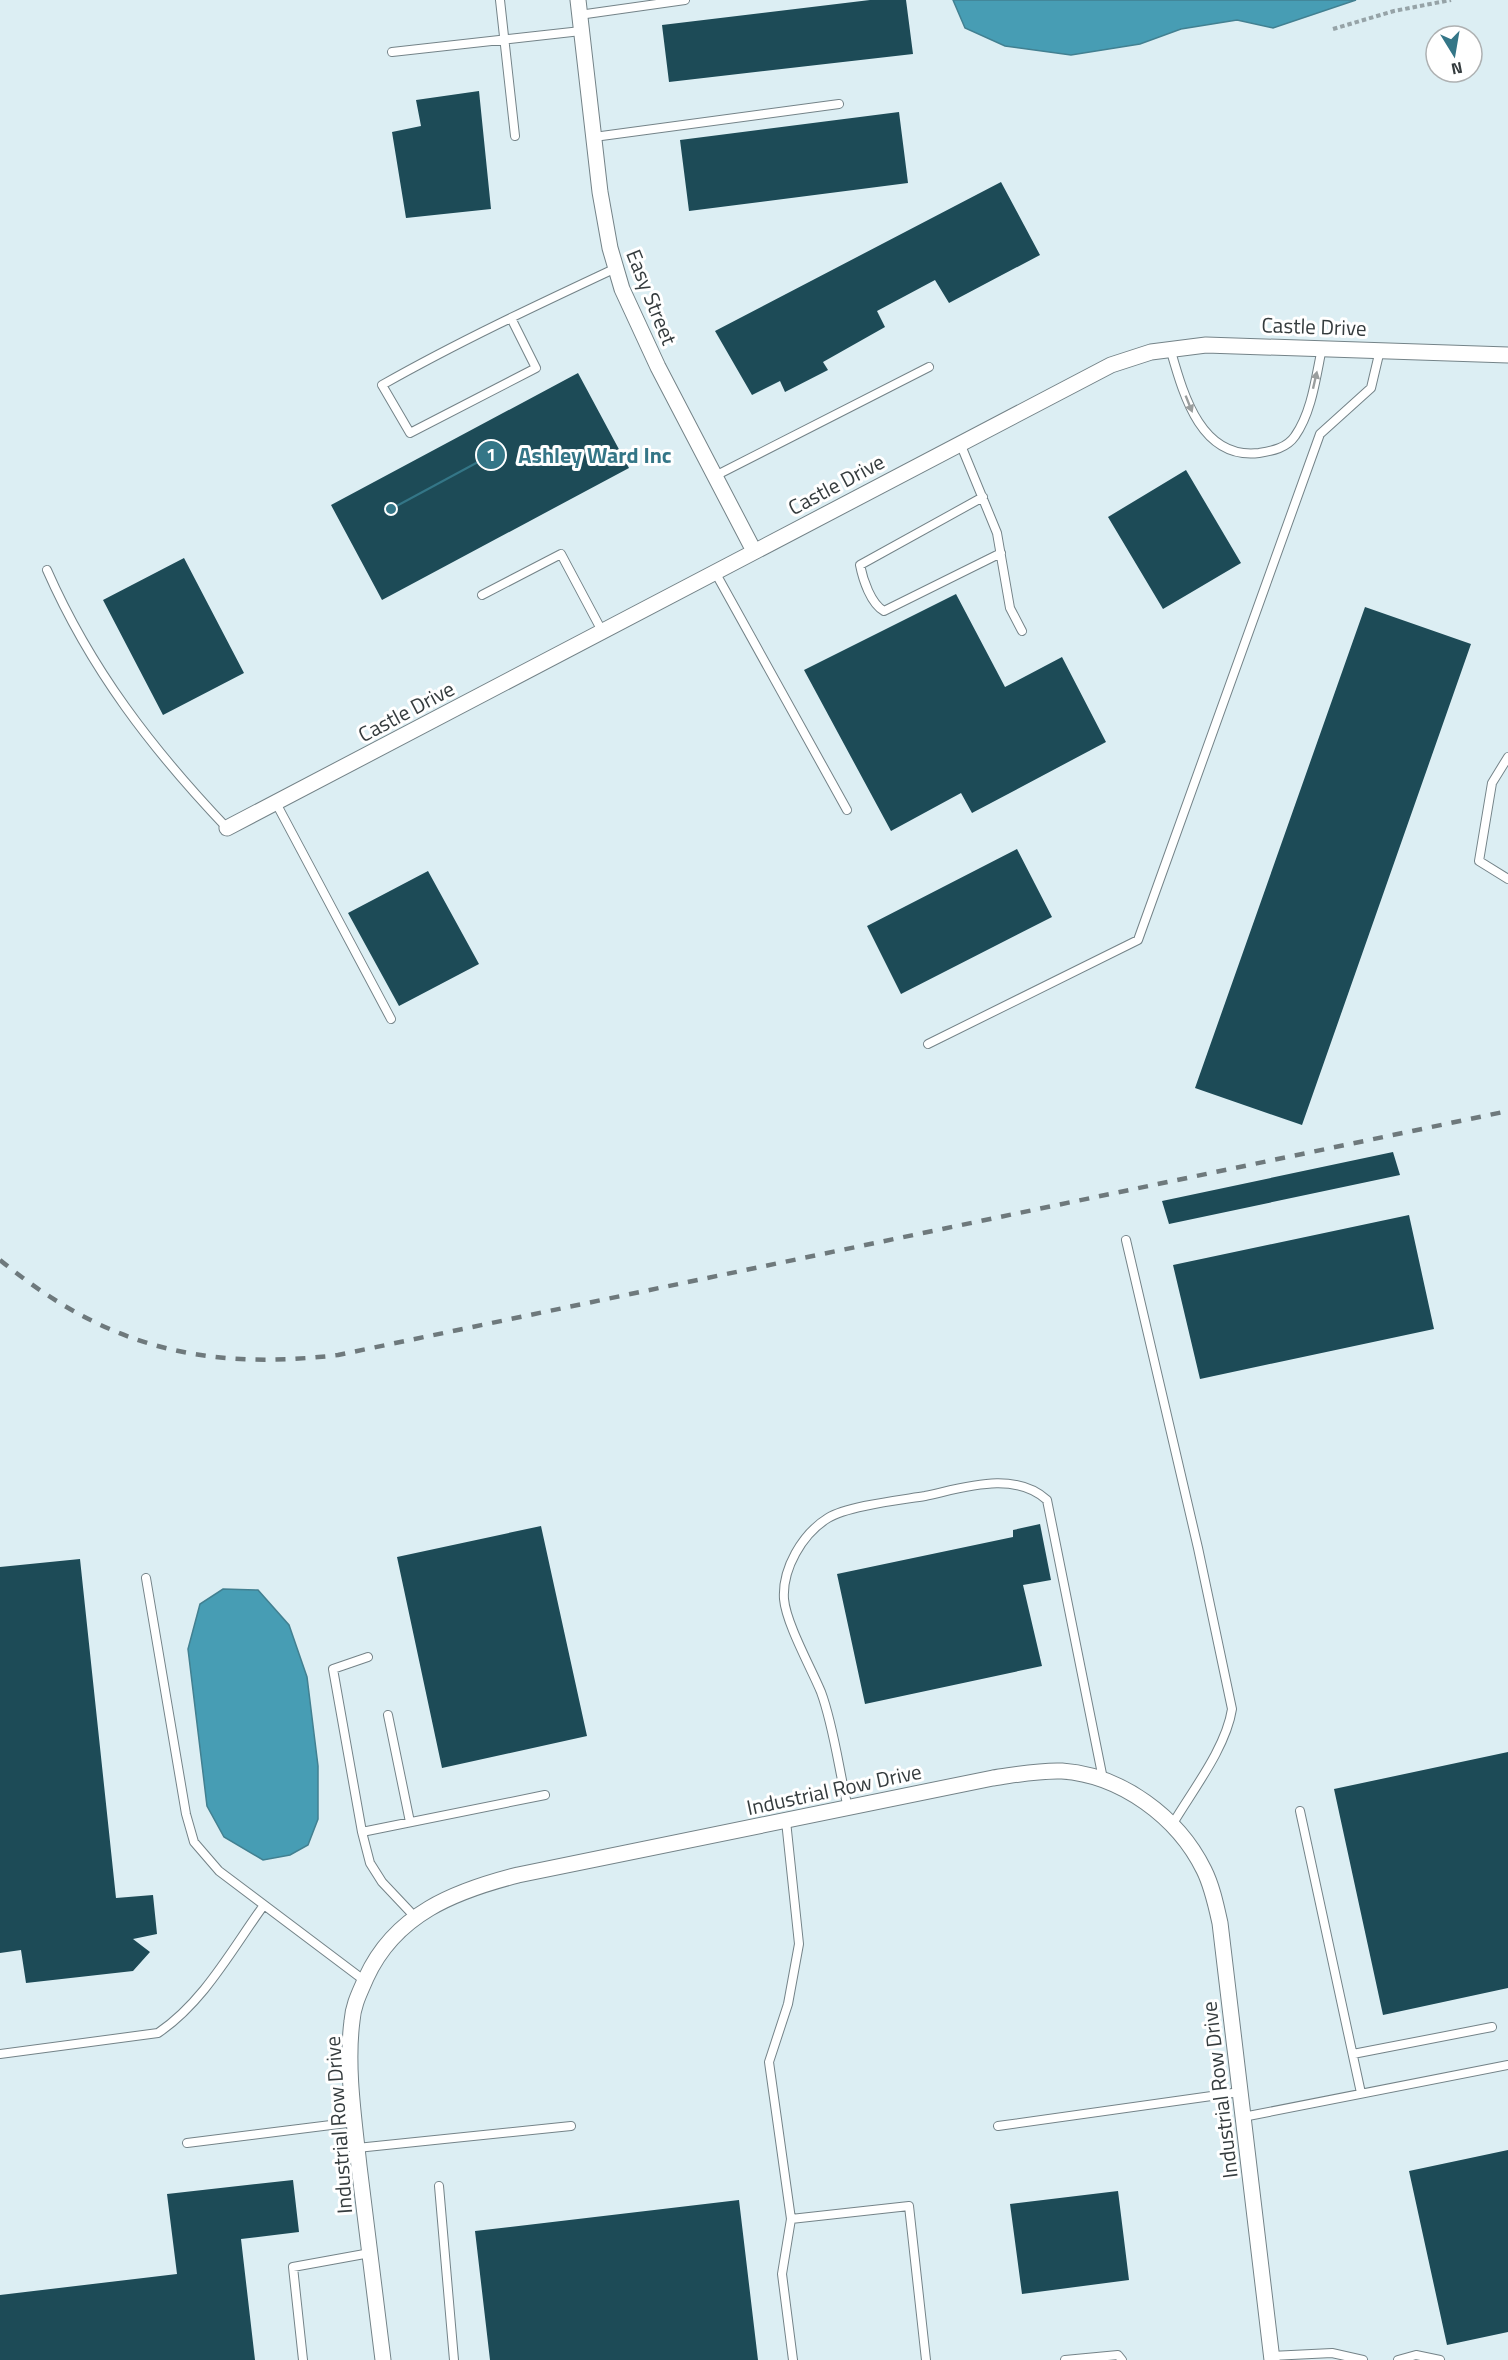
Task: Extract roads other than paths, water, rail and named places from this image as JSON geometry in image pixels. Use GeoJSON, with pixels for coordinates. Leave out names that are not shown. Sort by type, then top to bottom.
{"type":"FeatureCollection","features":[{"type":"Feature","properties":{"kind":"street","name":"Easy Street"},"geometry":{"type":"LineString","coordinates":[[578,7],[600,192],[616,268],[627,303],[754,551]]}},
{"type":"Feature","properties":{"kind":"street","name":"Castle Drive"},"geometry":{"type":"LineString","coordinates":[[227,828],[960,442],[1111,365],[1170,348],[1206,345],[1508,355]]}},
{"type":"Feature","properties":{"kind":"street","name":"Industrial Row Drive"},"geometry":{"type":"LineString","coordinates":[[382,2360],[357,2148],[351,2021],[365,1981],[377,1957],[395,1935],[415,1917],[451,1895],[477,1885],[848,1808],[1034,1772],[1062,1771],[1103,1779],[1136,1796],[1172,1825],[1190,1846],[1204,1870],[1214,1895],[1221,1923],[1271,2358]]}},
{"type":"Feature","properties":{"kind":"lane"},"geometry":{"type":"LineString","coordinates":[[500,0],[515,136]]}},
{"type":"Feature","properties":{"kind":"lane"},"geometry":{"type":"LineString","coordinates":[[578,7],[685,0]]}},
{"type":"Feature","properties":{"kind":"lane"},"geometry":{"type":"LineString","coordinates":[[392,52],[581,31]]}},
{"type":"Feature","properties":{"kind":"lane"},"geometry":{"type":"LineString","coordinates":[[594,137],[839,104]]}},
{"type":"Feature","properties":{"kind":"lane"},"geometry":{"type":"LineString","coordinates":[[511,318],[536,368],[410,433],[382,384],[511,318],[616,268]]}},
{"type":"Feature","properties":{"kind":"lane"},"geometry":{"type":"LineString","coordinates":[[1170,348],[1194,416],[1208,436],[1224,448],[1243,455],[1284,447],[1295,437],[1308,410],[1323,348]]}},
{"type":"Feature","properties":{"kind":"lane"},"geometry":{"type":"LineString","coordinates":[[928,1044],[1138,940],[1320,434],[1371,388],[1380,350]]}},
{"type":"Feature","properties":{"kind":"lane"},"geometry":{"type":"LineString","coordinates":[[715,476],[929,367]]}},
{"type":"Feature","properties":{"kind":"lane"},"geometry":{"type":"LineString","coordinates":[[960,442],[997,533],[1010,608],[1022,631]]}},
{"type":"Feature","properties":{"kind":"lane"},"geometry":{"type":"LineString","coordinates":[[983,497],[860,566],[863,578],[879,608],[884,611],[1001,553]]}},
{"type":"Feature","properties":{"kind":"lane"},"geometry":{"type":"LineString","coordinates":[[482,595],[561,554],[602,631]]}},
{"type":"Feature","properties":{"kind":"lane"},"geometry":{"type":"LineString","coordinates":[[47,570],[91,658],[144,732],[188,787],[227,828]]}},
{"type":"Feature","properties":{"kind":"lane"},"geometry":{"type":"LineString","coordinates":[[715,572],[847,810]]}},
{"type":"Feature","properties":{"kind":"lane"},"geometry":{"type":"LineString","coordinates":[[1508,757],[1492,783],[1479,861],[1508,879]]}},
{"type":"Feature","properties":{"kind":"lane"},"geometry":{"type":"LineString","coordinates":[[276,803],[391,1019]]}},
{"type":"Feature","properties":{"kind":"lane"},"geometry":{"type":"LineString","coordinates":[[1126,1240],[1198,1548],[1232,1709],[1229,1725],[1220,1743],[1172,1825]]}},
{"type":"Feature","properties":{"kind":"lane"},"geometry":{"type":"LineString","coordinates":[[848,1808],[821,1694],[784,1601],[786,1579],[795,1556],[805,1538],[828,1518],[864,1508],[1000,1483],[1039,1493],[1047,1500],[1103,1779]]}},
{"type":"Feature","properties":{"kind":"lane"},"geometry":{"type":"LineString","coordinates":[[146,1578],[186,1814],[194,1842],[219,1871],[365,1981]]}},
{"type":"Feature","properties":{"kind":"lane"},"geometry":{"type":"LineString","coordinates":[[368,1658],[333,1668],[362,1833],[370,1863],[382,1882],[415,1917]]}},
{"type":"Feature","properties":{"kind":"lane"},"geometry":{"type":"LineString","coordinates":[[388,1715],[410,1822]]}},
{"type":"Feature","properties":{"kind":"lane"},"geometry":{"type":"LineString","coordinates":[[362,1833],[545,1795]]}},
{"type":"Feature","properties":{"kind":"lane"},"geometry":{"type":"LineString","coordinates":[[1300,1810],[1361,2093]]}},
{"type":"Feature","properties":{"kind":"lane"},"geometry":{"type":"LineString","coordinates":[[786,1821],[799,1944],[788,2004],[770,2062],[791,2219],[782,2274],[793,2360]]}},
{"type":"Feature","properties":{"kind":"lane"},"geometry":{"type":"LineString","coordinates":[[0,2054],[158,2033],[178,2020],[195,2002],[264,1905]]}},
{"type":"Feature","properties":{"kind":"lane"},"geometry":{"type":"LineString","coordinates":[[1353,2054],[1492,2027]]}},
{"type":"Feature","properties":{"kind":"lane"},"geometry":{"type":"LineString","coordinates":[[1243,2117],[1508,2064]]}},
{"type":"Feature","properties":{"kind":"lane"},"geometry":{"type":"LineString","coordinates":[[998,2126],[1240,2092]]}},
{"type":"Feature","properties":{"kind":"lane"},"geometry":{"type":"LineString","coordinates":[[187,2143],[355,2122]]}},
{"type":"Feature","properties":{"kind":"lane"},"geometry":{"type":"LineString","coordinates":[[357,2148],[571,2126]]}},
{"type":"Feature","properties":{"kind":"lane"},"geometry":{"type":"LineString","coordinates":[[439,2186],[454,2360]]}},
{"type":"Feature","properties":{"kind":"lane"},"geometry":{"type":"LineString","coordinates":[[791,2219],[909,2205],[926,2360]]}},
{"type":"Feature","properties":{"kind":"lane"},"geometry":{"type":"LineString","coordinates":[[303,2360],[293,2266],[370,2253]]}},
{"type":"Feature","properties":{"kind":"lane"},"geometry":{"type":"LineString","coordinates":[[1271,2358],[1332,2353],[1364,2360]]}},
{"type":"Feature","properties":{"kind":"lane"},"geometry":{"type":"LineString","coordinates":[[1065,2360],[1118,2355],[1122,2360]]}},
{"type":"Feature","properties":{"kind":"lane"},"geometry":{"type":"LineString","coordinates":[[1398,2360],[1416,2355],[1440,2360]]}},
{"type":"Feature","properties":{"kind":"water"},"geometry":{"type":"Polygon","coordinates":[[[953,0],[1356,0],[1273,28],[1237,20],[1181,29],[1140,44],[1071,55],[1005,46],[965,28],[953,0]]]}},
{"type":"Feature","properties":{"kind":"water"},"geometry":{"type":"Polygon","coordinates":[[[223,1589],[258,1590],[289,1625],[307,1677],[318,1766],[318,1819],[308,1845],[290,1855],[263,1860],[224,1837],[207,1806],[188,1649],[200,1604],[223,1589]]]}},
{"type":"Feature","properties":{"kind":"railway"},"geometry":{"type":"LineString","coordinates":[[0,1260],[39,1290],[79,1314],[118,1333],[158,1346],[200,1355],[243,1359],[289,1359],[338,1355],[1508,1111]]}},
{"type":"Feature","properties":{"kind":"place","name":"Ashley Ward Inc"},"geometry":{"type":"Point","coordinates":[391,509]}}]}
